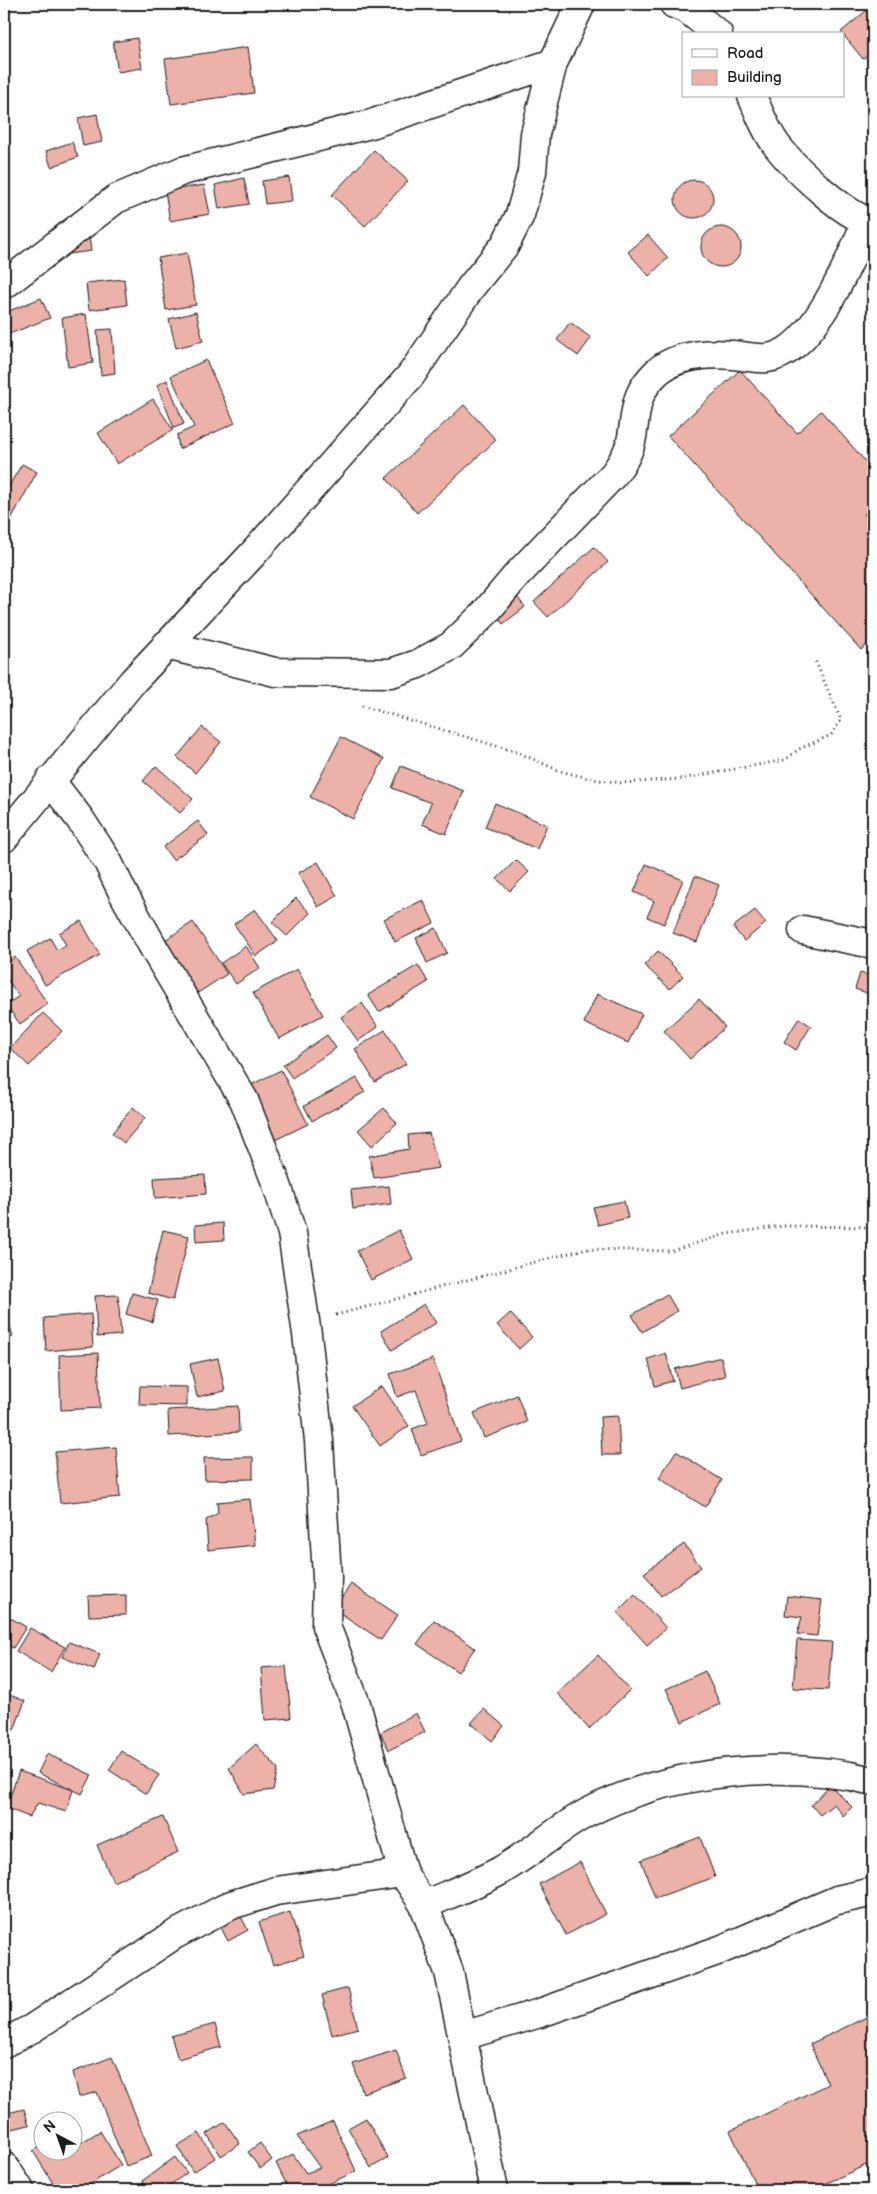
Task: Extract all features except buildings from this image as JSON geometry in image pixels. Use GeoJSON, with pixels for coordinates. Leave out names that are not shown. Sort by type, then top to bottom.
{"type":"FeatureCollection","features":[{"type":"Feature","properties":{"kind":"street"},"geometry":{"type":"LineString","coordinates":[[4,838],[127,687],[252,556],[398,390],[471,287],[505,245],[520,216],[532,172],[534,134],[553,63],[581,4]]}},
{"type":"Feature","properties":{"kind":"street"},"geometry":{"type":"LineString","coordinates":[[674,4],[687,9],[716,32]]}},
{"type":"Feature","properties":{"kind":"street"},"geometry":{"type":"LineString","coordinates":[[4,286],[116,199],[182,171],[371,124],[553,63]]}},
{"type":"Feature","properties":{"kind":"street"},"geometry":{"type":"LineString","coordinates":[[166,645],[275,672],[391,673],[418,664],[451,646],[485,613],[518,575],[614,474],[624,460],[632,438],[634,415],[642,388],[659,371],[683,358],[732,355],[767,358],[780,354],[802,338],[843,278],[870,222],[850,214],[833,201],[778,148],[753,98]]}},
{"type":"Feature","properties":{"kind":"street"},"geometry":{"type":"LineString","coordinates":[[50,780],[80,819],[108,862],[156,952],[244,1100],[277,1185],[292,1233],[306,1323],[319,1441],[327,1577],[326,1626],[356,1704],[403,1873],[424,1905],[438,1937],[449,1972],[494,2190]]}},
{"type":"Feature","properties":{"kind":"street"},"geometry":{"type":"LineString","coordinates":[[803,930],[873,944]]}},
{"type":"Feature","properties":{"kind":"street"},"geometry":{"type":"LineString","coordinates":[[424,1905],[500,1870],[585,1814],[639,1790],[704,1776],[760,1772],[814,1770],[873,1781]]}},
{"type":"Feature","properties":{"kind":"street"},"geometry":{"type":"LineString","coordinates":[[4,2043],[33,2028],[174,1935],[231,1905],[276,1891],[403,1873]]}},
{"type":"Feature","properties":{"kind":"street"},"geometry":{"type":"LineString","coordinates":[[463,2036],[540,2013],[720,1950],[837,1900],[873,1892]]}},
{"type":"Feature","properties":{"kind":"street"},"geometry":{"type":"LineString","coordinates":[[4,2166],[20,2190]]}},
{"type":"Feature","properties":{"kind":"path"},"geometry":{"type":"LineString","coordinates":[[360,705],[517,752],[560,771],[592,779],[623,783],[680,779],[786,760],[799,749],[832,735],[841,720],[815,660]]}},
{"type":"Feature","properties":{"kind":"path"},"geometry":{"type":"LineString","coordinates":[[306,1323],[584,1249],[672,1251],[726,1234],[783,1226],[873,1227]]}}]}
